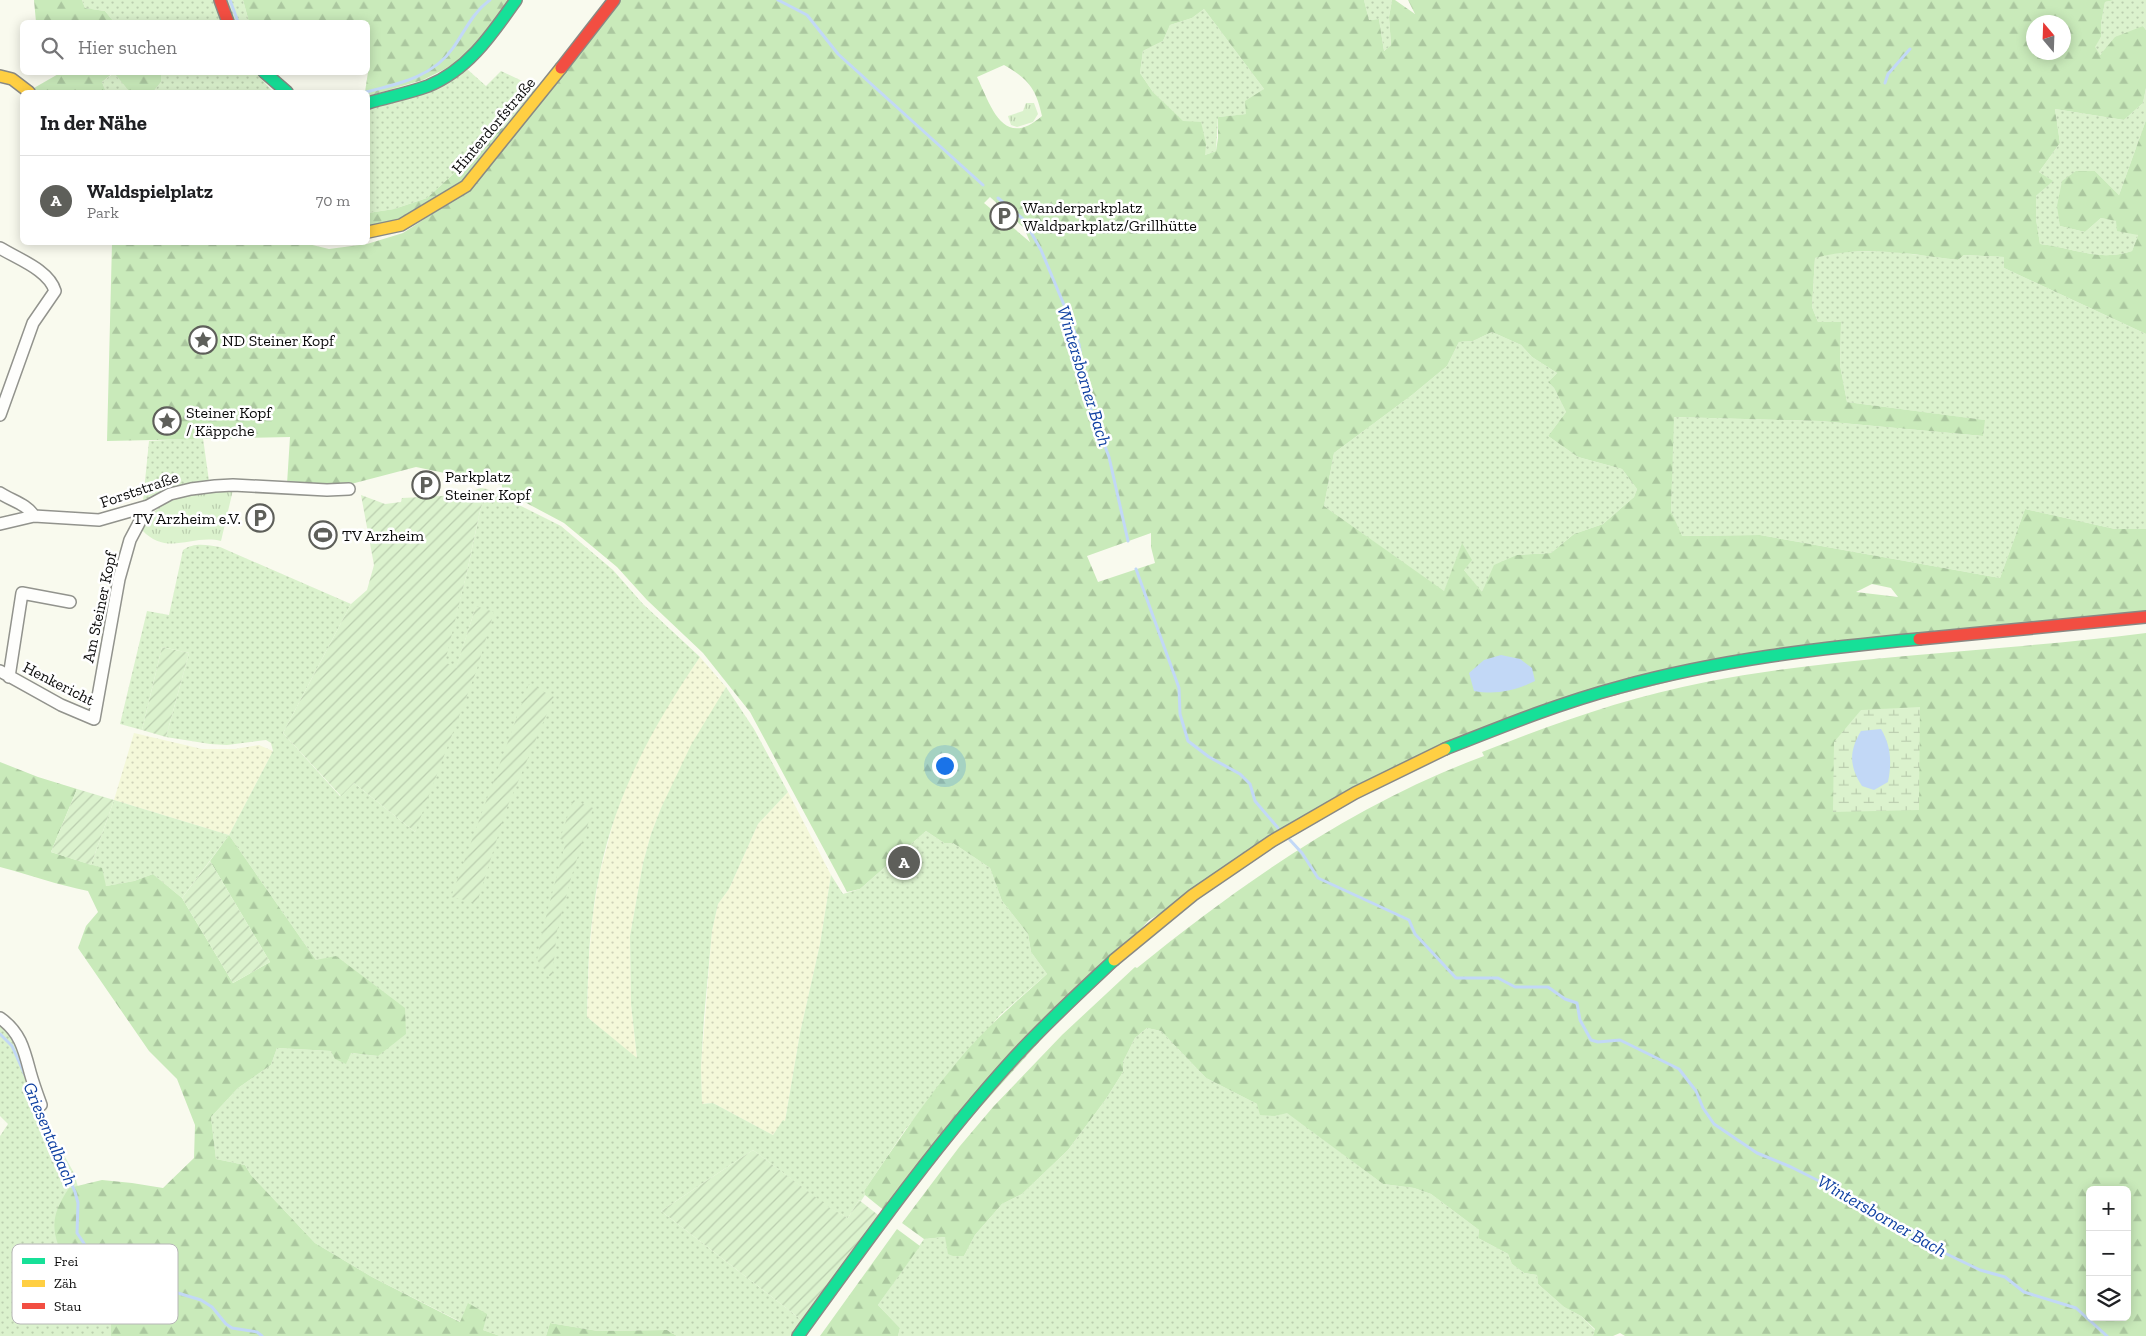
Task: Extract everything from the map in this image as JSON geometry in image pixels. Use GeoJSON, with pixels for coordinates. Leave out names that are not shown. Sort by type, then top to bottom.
{"type":"FeatureCollection","features":[{"type":"Feature","properties":{"kind":"main road"},"geometry":{"type":"LineString","coordinates":[[220,0],[227,20]]}},
{"type":"Feature","properties":{"kind":"main road"},"geometry":{"type":"LineString","coordinates":[[370,102],[424,87],[454,72],[483,45],[516,0]]}},
{"type":"Feature","properties":{"kind":"main road","name":"Hinterdorfstraße"},"geometry":{"type":"LineString","coordinates":[[370,232],[401,225],[466,186],[614,0]]}},
{"type":"Feature","properties":{"kind":"main road"},"geometry":{"type":"LineString","coordinates":[[267,75],[285,90]]}},
{"type":"Feature","properties":{"kind":"main road"},"geometry":{"type":"LineString","coordinates":[[0,76],[7,76],[26,90]]}},
{"type":"Feature","properties":{"kind":"main road"},"geometry":{"type":"LineString","coordinates":[[798,1336],[909,1185],[999,1076],[1049,1021],[1132,945],[1220,876],[1309,818],[1390,774],[1466,739],[1553,706],[1654,677],[1720,663],[1809,649],[2146,617]]}},
{"type":"Feature","properties":{"kind":"main road"},"geometry":{"type":"LineString","coordinates":[[1741,673],[1820,661]]}},
{"type":"Feature","properties":{"kind":"main road"},"geometry":{"type":"LineString","coordinates":[[1467,753],[1528,729]]}},
{"type":"Feature","properties":{"kind":"main road"},"geometry":{"type":"LineString","coordinates":[[1368,800],[1438,765]]}},
{"type":"Feature","properties":{"kind":"main road"},"geometry":{"type":"LineString","coordinates":[[1322,826],[1337,817]]}},
{"type":"Feature","properties":{"kind":"street"},"geometry":{"type":"LineString","coordinates":[[0,248],[44,274],[52,282],[55,290],[33,323],[0,415]]}},
{"type":"Feature","properties":{"kind":"street","name":"Forststraße"},"geometry":{"type":"LineString","coordinates":[[0,524],[34,516],[94,520],[148,506],[170,494],[191,488],[233,485],[327,490],[349,489]]}},
{"type":"Feature","properties":{"kind":"street"},"geometry":{"type":"LineString","coordinates":[[0,493],[10,500],[30,508],[34,516]]}},
{"type":"Feature","properties":{"kind":"street","name":"Am Steiner Kopf"},"geometry":{"type":"LineString","coordinates":[[94,719],[119,579],[130,540],[148,506]]}},
{"type":"Feature","properties":{"kind":"street","name":"Henkericht"},"geometry":{"type":"LineString","coordinates":[[70,602],[22,593],[5,674],[62,705],[94,719]]}},
{"type":"Feature","properties":{"kind":"street"},"geometry":{"type":"LineString","coordinates":[[0,1018],[19,1036],[41,1105]]}},
{"type":"Feature","properties":{"kind":"green space"},"geometry":{"type":"Polygon","coordinates":[[[34,0],[82,0],[85,8],[105,11],[112,20],[36,20],[34,0]]]}},
{"type":"Feature","properties":{"kind":"green space"},"geometry":{"type":"Polygon","coordinates":[[[82,0],[215,0],[220,20],[112,20],[105,11],[85,8],[82,0]]]}},
{"type":"Feature","properties":{"kind":"green space"},"geometry":{"type":"Polygon","coordinates":[[[225,0],[243,0],[248,20],[234,20],[225,0]]]}},
{"type":"Feature","properties":{"kind":"green space"},"geometry":{"type":"Polygon","coordinates":[[[243,0],[510,0],[461,61],[423,80],[370,95],[370,90],[365,90],[368,75],[370,75],[370,20],[248,20],[243,0]]]}},
{"type":"Feature","properties":{"kind":"green space"},"geometry":{"type":"Polygon","coordinates":[[[621,0],[1364,0],[1369,20],[1379,19],[1384,51],[1391,45],[1389,17],[1392,0],[1395,0],[1415,14],[1408,0],[2115,0],[2105,2],[2101,37],[2095,47],[2100,55],[2115,37],[2143,26],[2146,30],[2146,88],[2143,103],[2124,120],[2055,109],[2060,143],[2039,172],[2053,181],[2036,196],[2036,219],[2040,244],[2097,255],[2120,254],[2132,251],[2138,235],[2117,231],[2116,221],[2101,218],[2085,232],[2060,226],[2057,206],[2062,181],[2076,171],[2095,171],[2119,195],[2146,120],[2146,334],[2004,268],[2004,257],[1964,255],[1958,260],[1904,253],[1869,251],[1833,254],[1815,258],[1812,307],[1818,322],[1841,322],[1840,365],[1847,402],[1985,420],[1983,436],[1820,421],[1674,417],[1671,511],[1682,536],[1760,535],[2000,578],[2025,509],[2115,529],[2146,529],[2146,614],[1811,646],[1474,731],[1149,920],[886,1212],[865,1195],[864,1191],[921,1109],[967,1050],[1012,1005],[1047,974],[1031,952],[1028,934],[1002,901],[990,868],[953,843],[944,843],[926,831],[860,889],[847,892],[750,712],[703,653],[647,600],[617,567],[564,523],[502,490],[502,485],[416,467],[351,484],[327,486],[287,484],[290,437],[107,441],[112,245],[312,245],[329,249],[370,245],[370,243],[403,233],[472,188],[621,0]],[[1204,9],[1192,18],[1170,25],[1163,41],[1143,51],[1140,73],[1153,92],[1183,121],[1201,122],[1206,144],[1205,155],[1216,151],[1218,117],[1246,114],[1245,101],[1264,89],[1204,9]],[[1004,65],[977,77],[993,111],[1000,120],[1008,126],[1017,128],[1029,125],[1042,116],[1037,98],[1025,80],[1004,65]],[[990,197],[984,203],[1030,242],[1024,228],[990,197]],[[1492,332],[1473,341],[1459,342],[1447,366],[1412,395],[1334,453],[1324,506],[1444,591],[1462,543],[1472,560],[1464,570],[1482,592],[1494,565],[1517,555],[1551,553],[1574,534],[1603,524],[1634,497],[1637,489],[1622,469],[1578,457],[1548,436],[1566,412],[1554,388],[1548,382],[1557,373],[1532,357],[1521,345],[1492,332]],[[1151,533],[1087,556],[1098,582],[1155,563],[1151,547],[1151,533]],[[1872,584],[1856,592],[1898,597],[1891,588],[1872,584]]]}},
{"type":"Feature","properties":{"kind":"green space"},"geometry":{"type":"Polygon","coordinates":[[[1364,0],[1392,0],[1389,17],[1391,45],[1384,51],[1379,19],[1369,20],[1364,0]]]}},
{"type":"Feature","properties":{"kind":"green space"},"geometry":{"type":"Polygon","coordinates":[[[2115,0],[2146,0],[2146,30],[2143,26],[2099,55],[2094,47],[2101,37],[2105,2],[2115,0]]]}},
{"type":"Feature","properties":{"kind":"green space"},"geometry":{"type":"Polygon","coordinates":[[[1204,9],[1264,89],[1247,114],[1218,117],[1216,151],[1205,155],[1183,122],[1153,92],[1140,73],[1143,51],[1163,41],[1170,25],[1192,18],[1204,9]]]}},
{"type":"Feature","properties":{"kind":"green space"},"geometry":{"type":"Polygon","coordinates":[[[467,69],[486,86],[501,71],[539,89],[505,129],[495,124],[461,167],[427,198],[394,209],[370,213],[370,106],[467,69]]]}},
{"type":"Feature","properties":{"kind":"green space"},"geometry":{"type":"Polygon","coordinates":[[[57,75],[111,75],[102,82],[105,90],[36,90],[34,88],[57,75]]]}},
{"type":"Feature","properties":{"kind":"green space"},"geometry":{"type":"Polygon","coordinates":[[[111,75],[116,75],[128,90],[105,90],[102,82],[111,75]]]}},
{"type":"Feature","properties":{"kind":"green space"},"geometry":{"type":"Polygon","coordinates":[[[116,75],[161,75],[161,82],[155,90],[128,90],[116,75]]]}},
{"type":"Feature","properties":{"kind":"green space"},"geometry":{"type":"Polygon","coordinates":[[[161,75],[258,75],[271,90],[155,90],[161,82],[161,75]]]}},
{"type":"Feature","properties":{"kind":"green space"},"geometry":{"type":"Polygon","coordinates":[[[2146,88],[2146,120],[2119,195],[2095,171],[2060,226],[2085,232],[2101,218],[2117,221],[2138,235],[2132,251],[2120,254],[2097,255],[2040,244],[2036,219],[2036,196],[2052,181],[2039,172],[2060,143],[2055,109],[2124,120],[2143,103],[2146,88]]]}},
{"type":"Feature","properties":{"kind":"green space"},"geometry":{"type":"Polygon","coordinates":[[[1026,103],[1034,103],[1038,114],[1033,122],[1017,127],[1011,125],[1008,116],[1023,111],[1026,103]]]}},
{"type":"Feature","properties":{"kind":"green space"},"geometry":{"type":"Polygon","coordinates":[[[495,124],[505,129],[463,181],[399,220],[370,226],[370,213],[394,209],[427,198],[461,167],[495,124]]]}},
{"type":"Feature","properties":{"kind":"green space"},"geometry":{"type":"Polygon","coordinates":[[[1888,251],[1958,260],[1964,255],[2004,257],[2004,268],[2146,334],[2146,529],[2115,529],[2025,509],[2000,578],[1760,535],[1681,536],[1671,511],[1673,417],[1820,421],[1983,436],[1984,420],[1847,402],[1840,365],[1841,322],[1818,322],[1812,307],[1815,258],[1837,252],[1888,251]]]}},
{"type":"Feature","properties":{"kind":"green space"},"geometry":{"type":"Polygon","coordinates":[[[1492,332],[1521,345],[1532,357],[1557,373],[1548,382],[1554,388],[1566,412],[1548,436],[1578,457],[1622,469],[1637,489],[1634,497],[1603,524],[1574,534],[1551,553],[1517,555],[1482,593],[1464,570],[1462,544],[1444,592],[1324,506],[1334,453],[1412,395],[1447,366],[1459,342],[1473,341],[1492,332]]]}},
{"type":"Feature","properties":{"kind":"green space"},"geometry":{"type":"Polygon","coordinates":[[[203,438],[209,481],[165,489],[143,501],[149,441],[203,438]]]}},
{"type":"Feature","properties":{"kind":"green space"},"geometry":{"type":"Polygon","coordinates":[[[481,488],[487,489],[480,511],[445,662],[456,668],[476,606],[494,612],[476,672],[415,832],[354,783],[341,796],[283,733],[351,604],[367,590],[374,565],[361,495],[385,504],[401,502],[402,498],[461,495],[481,488]]]}},
{"type":"Feature","properties":{"kind":"green space"},"geometry":{"type":"Polygon","coordinates":[[[487,489],[561,526],[613,570],[643,604],[700,657],[661,718],[630,779],[617,811],[599,878],[591,927],[587,1017],[637,1058],[631,1004],[630,936],[643,863],[661,808],[691,745],[726,687],[754,729],[788,792],[758,824],[729,889],[718,904],[712,931],[704,1018],[701,1067],[702,1104],[713,1103],[773,1135],[783,1120],[785,1121],[800,1033],[820,944],[831,875],[843,894],[860,889],[926,831],[944,843],[953,843],[990,868],[1002,901],[1028,934],[1031,952],[1047,974],[1000,1015],[905,1130],[864,1191],[865,1195],[861,1201],[859,1200],[848,1218],[829,1208],[753,1150],[661,1211],[803,1321],[792,1336],[677,1336],[667,1330],[598,1331],[550,1323],[546,1336],[500,1336],[483,1330],[469,1303],[461,1322],[372,1277],[315,1243],[251,1175],[245,1165],[216,1159],[211,1117],[238,1088],[271,1065],[277,1048],[331,1051],[346,1063],[350,1053],[378,1056],[316,960],[229,835],[273,751],[271,743],[266,740],[227,745],[166,737],[189,653],[162,647],[142,730],[120,724],[147,611],[169,615],[183,550],[196,545],[220,547],[351,604],[283,733],[340,796],[354,783],[415,832],[476,606],[456,669],[444,662],[487,489]]]}},
{"type":"Feature","properties":{"kind":"green space"},"geometry":{"type":"Polygon","coordinates":[[[233,490],[221,541],[200,540],[170,544],[151,538],[142,530],[149,517],[169,501],[193,494],[233,490]]]}},
{"type":"Feature","properties":{"kind":"green space"},"geometry":{"type":"Polygon","coordinates":[[[2146,633],[2146,1336],[1625,1336],[1620,1333],[1613,1336],[1593,1336],[1595,1329],[1581,1316],[1564,1307],[1538,1284],[1537,1275],[1524,1273],[1512,1264],[1508,1254],[1478,1238],[1479,1230],[1431,1194],[1414,1188],[1383,1184],[1287,1113],[1275,1116],[1260,1115],[1257,1104],[1206,1078],[1161,1031],[1147,1028],[1135,1038],[1123,1062],[1123,1072],[1106,1099],[1068,1150],[1022,1194],[1002,1204],[975,1235],[964,1256],[948,1254],[945,1237],[924,1239],[902,1223],[960,1146],[993,1107],[1062,1035],[1135,967],[1137,968],[1259,876],[1346,821],[1391,797],[1437,775],[1484,756],[1482,752],[1537,731],[1620,703],[1677,688],[1815,665],[2146,633]]]}},
{"type":"Feature","properties":{"kind":"green space"},"geometry":{"type":"Polygon","coordinates":[[[162,647],[189,653],[166,737],[142,730],[162,647]]]}},
{"type":"Feature","properties":{"kind":"green space"},"geometry":{"type":"Polygon","coordinates":[[[700,657],[726,687],[661,808],[643,863],[630,936],[631,1004],[637,1059],[587,1017],[593,914],[599,876],[615,816],[632,772],[664,710],[700,657]]]}},
{"type":"Feature","properties":{"kind":"green space"},"geometry":{"type":"Polygon","coordinates":[[[529,684],[554,697],[506,810],[477,903],[451,897],[529,684]]]}},
{"type":"Feature","properties":{"kind":"green space"},"geometry":{"type":"Polygon","coordinates":[[[1920,707],[1919,810],[1833,812],[1834,742],[1861,710],[1920,707]]]}},
{"type":"Feature","properties":{"kind":"green space"},"geometry":{"type":"Polygon","coordinates":[[[134,733],[202,749],[235,749],[259,745],[273,751],[229,835],[114,800],[134,733]]]}},
{"type":"Feature","properties":{"kind":"green space"},"geometry":{"type":"Polygon","coordinates":[[[0,762],[38,777],[77,789],[51,852],[102,868],[106,886],[134,881],[153,874],[182,898],[233,983],[270,962],[210,861],[229,835],[316,960],[336,956],[405,1008],[406,1034],[378,1056],[351,1053],[346,1064],[335,1059],[331,1051],[277,1048],[271,1065],[238,1088],[211,1117],[216,1159],[245,1165],[251,1175],[315,1243],[372,1277],[460,1322],[468,1303],[487,1314],[483,1330],[500,1336],[111,1336],[111,1324],[178,1324],[178,1244],[58,1244],[54,1222],[59,1206],[69,1188],[102,1180],[163,1188],[194,1158],[195,1125],[177,1079],[149,1051],[78,948],[86,926],[98,912],[88,891],[0,867],[0,762]]]}},
{"type":"Feature","properties":{"kind":"green space"},"geometry":{"type":"Polygon","coordinates":[[[77,789],[114,800],[91,865],[51,852],[77,789]]]}},
{"type":"Feature","properties":{"kind":"green space"},"geometry":{"type":"Polygon","coordinates":[[[788,792],[831,875],[820,944],[800,1033],[785,1121],[783,1121],[773,1135],[713,1103],[702,1104],[701,1067],[712,931],[718,904],[729,889],[758,824],[788,792]]]}},
{"type":"Feature","properties":{"kind":"green space"},"geometry":{"type":"Polygon","coordinates":[[[114,800],[229,835],[182,898],[153,874],[134,881],[106,886],[91,865],[114,800]]]}},
{"type":"Feature","properties":{"kind":"green space"},"geometry":{"type":"Polygon","coordinates":[[[573,800],[593,808],[557,931],[552,979],[537,960],[543,928],[566,841],[560,839],[573,800]]]}},
{"type":"Feature","properties":{"kind":"green space"},"geometry":{"type":"Polygon","coordinates":[[[909,849],[918,859],[899,874],[891,864],[909,849]]]}},
{"type":"Feature","properties":{"kind":"green space"},"geometry":{"type":"Polygon","coordinates":[[[210,861],[270,962],[233,983],[182,898],[210,861]]]}},
{"type":"Feature","properties":{"kind":"green space"},"geometry":{"type":"Polygon","coordinates":[[[0,1024],[13,1036],[46,1123],[74,1173],[78,1187],[69,1188],[81,1244],[12,1244],[12,1324],[111,1324],[111,1336],[0,1336],[0,1136],[8,1124],[0,1116],[0,1024]]]}},
{"type":"Feature","properties":{"kind":"green space"},"geometry":{"type":"Polygon","coordinates":[[[1147,1028],[1161,1031],[1206,1078],[1257,1104],[1275,1116],[1287,1112],[1383,1184],[1414,1188],[1431,1194],[1479,1230],[1478,1238],[1508,1254],[1512,1264],[1524,1273],[1537,1275],[1538,1284],[1564,1307],[1581,1316],[1595,1330],[1593,1336],[898,1336],[900,1328],[878,1305],[924,1239],[945,1237],[964,1256],[975,1235],[1002,1204],[1022,1194],[1068,1150],[1106,1099],[1123,1072],[1123,1062],[1135,1038],[1147,1028]]]}},
{"type":"Feature","properties":{"kind":"green space"},"geometry":{"type":"Polygon","coordinates":[[[753,1150],[830,1208],[848,1218],[859,1200],[882,1218],[803,1321],[661,1211],[753,1150]]]}},
{"type":"Feature","properties":{"kind":"green space"},"geometry":{"type":"Polygon","coordinates":[[[897,1229],[920,1246],[878,1305],[900,1328],[898,1336],[820,1336],[897,1229]]]}},
{"type":"Feature","properties":{"kind":"green space"},"geometry":{"type":"Polygon","coordinates":[[[550,1323],[598,1331],[667,1330],[677,1336],[546,1336],[550,1323]]]}},
{"type":"Feature","properties":{"kind":"water"},"geometry":{"type":"Polygon","coordinates":[[[1501,655],[1520,659],[1532,668],[1535,681],[1505,691],[1490,693],[1474,691],[1469,673],[1484,660],[1501,655]]]}},
{"type":"Feature","properties":{"kind":"water"},"geometry":{"type":"Polygon","coordinates":[[[1881,729],[1889,748],[1889,775],[1888,782],[1874,790],[1862,786],[1855,772],[1852,758],[1854,745],[1861,731],[1881,729]]]}},
{"type":"Feature","properties":{"kind":"waterway"},"geometry":{"type":"LineString","coordinates":[[230,0],[237,20]]}},
{"type":"Feature","properties":{"kind":"waterway"},"geometry":{"type":"LineString","coordinates":[[370,91],[414,78],[435,66],[445,58],[479,10],[490,0]]}},
{"type":"Feature","properties":{"kind":"waterway","name":"Wintersborner Bach"},"geometry":{"type":"LineString","coordinates":[[778,0],[807,15],[838,54],[983,185]]}},
{"type":"Feature","properties":{"kind":"waterway"},"geometry":{"type":"LineString","coordinates":[[1885,83],[1888,74],[1910,49]]}},
{"type":"Feature","properties":{"kind":"waterway","name":"Wintersborner Bach"},"geometry":{"type":"LineString","coordinates":[[998,198],[1023,219],[1028,227],[1041,250],[1067,312],[1079,344],[1088,401],[1109,457],[1128,541]]}},
{"type":"Feature","properties":{"kind":"waterway","name":"Wintersborner Bach"},"geometry":{"type":"LineString","coordinates":[[1136,569],[1179,688],[1180,714],[1188,741],[1209,757],[1240,774],[1250,784],[1255,801],[1278,828]]}},
{"type":"Feature","properties":{"kind":"waterway","name":"Wintersborner Bach"},"geometry":{"type":"LineString","coordinates":[[1290,840],[1302,853],[1318,878],[1409,920],[1415,934],[1456,978],[1498,978],[1515,987],[1548,987],[1565,999],[1577,1003],[1580,1020],[1591,1040],[1598,1042],[1620,1040],[1679,1069],[1696,1091],[1703,1108],[1714,1124],[1757,1153],[1834,1186],[1871,1214],[1892,1220],[1913,1230],[1932,1247],[1980,1270],[2005,1277],[2024,1292],[2076,1308],[2107,1336]]}},
{"type":"Feature","properties":{"kind":"waterway","name":"Griesentalbach"},"geometry":{"type":"LineString","coordinates":[[0,1034],[12,1046],[25,1075]]}},
{"type":"Feature","properties":{"kind":"waterway","name":"Griesentalbach"},"geometry":{"type":"LineString","coordinates":[[38,1106],[75,1192],[78,1203],[77,1233],[84,1244]]}},
{"type":"Feature","properties":{"kind":"waterway","name":"Griesentalbach"},"geometry":{"type":"LineString","coordinates":[[178,1293],[201,1300],[212,1307],[226,1324],[232,1328],[257,1332],[262,1336]]}},
{"type":"Feature","properties":{"kind":"traffic: fast"},"geometry":{"type":"LineString","coordinates":[[370,102],[428,86],[455,71],[478,50],[516,0]]}},
{"type":"Feature","properties":{"kind":"traffic: fast"},"geometry":{"type":"LineString","coordinates":[[267,75],[285,90]]}},
{"type":"Feature","properties":{"kind":"traffic: fast"},"geometry":{"type":"LineString","coordinates":[[1445,749],[1510,723],[1598,693],[1694,669],[1769,656],[1919,639]]}},
{"type":"Feature","properties":{"kind":"traffic: fast"},"geometry":{"type":"LineString","coordinates":[[798,1336],[902,1194],[985,1091],[1038,1033],[1114,960]]}},
{"type":"Feature","properties":{"kind":"traffic: slow"},"geometry":{"type":"LineString","coordinates":[[370,232],[401,225],[466,186],[561,68]]}},
{"type":"Feature","properties":{"kind":"traffic: slow"},"geometry":{"type":"LineString","coordinates":[[0,76],[12,79],[26,90]]}},
{"type":"Feature","properties":{"kind":"traffic: slow"},"geometry":{"type":"LineString","coordinates":[[1114,960],[1193,895],[1272,841],[1355,793],[1445,749]]}},
{"type":"Feature","properties":{"kind":"traffic: jam"},"geometry":{"type":"LineString","coordinates":[[220,0],[227,20]]}},
{"type":"Feature","properties":{"kind":"traffic: jam"},"geometry":{"type":"LineString","coordinates":[[561,68],[614,0]]}},
{"type":"Feature","properties":{"kind":"traffic: jam"},"geometry":{"type":"LineString","coordinates":[[1919,639],[2146,617]]}},
{"type":"Feature","properties":{"kind":"place","name":"Wanderparkplatz Waldparkplatz/Grillhütte"},"geometry":{"type":"Point","coordinates":[1004,216]}},
{"type":"Feature","properties":{"kind":"place","name":"ND Steiner Kopf"},"geometry":{"type":"Point","coordinates":[203,340]}},
{"type":"Feature","properties":{"kind":"place","name":"Steiner Kopf / Käppche"},"geometry":{"type":"Point","coordinates":[167,421]}},
{"type":"Feature","properties":{"kind":"place","name":"Parkplatz Steiner Kopf"},"geometry":{"type":"Point","coordinates":[426,485]}},
{"type":"Feature","properties":{"kind":"place","name":"TV Arzheim e.V."},"geometry":{"type":"Point","coordinates":[260,518]}},
{"type":"Feature","properties":{"kind":"place","name":"TV Arzheim"},"geometry":{"type":"Point","coordinates":[323,535]}},
{"type":"Feature","properties":{"kind":"place","name":"Waldspielplatz"},"geometry":{"type":"Point","coordinates":[904,862]}}]}
